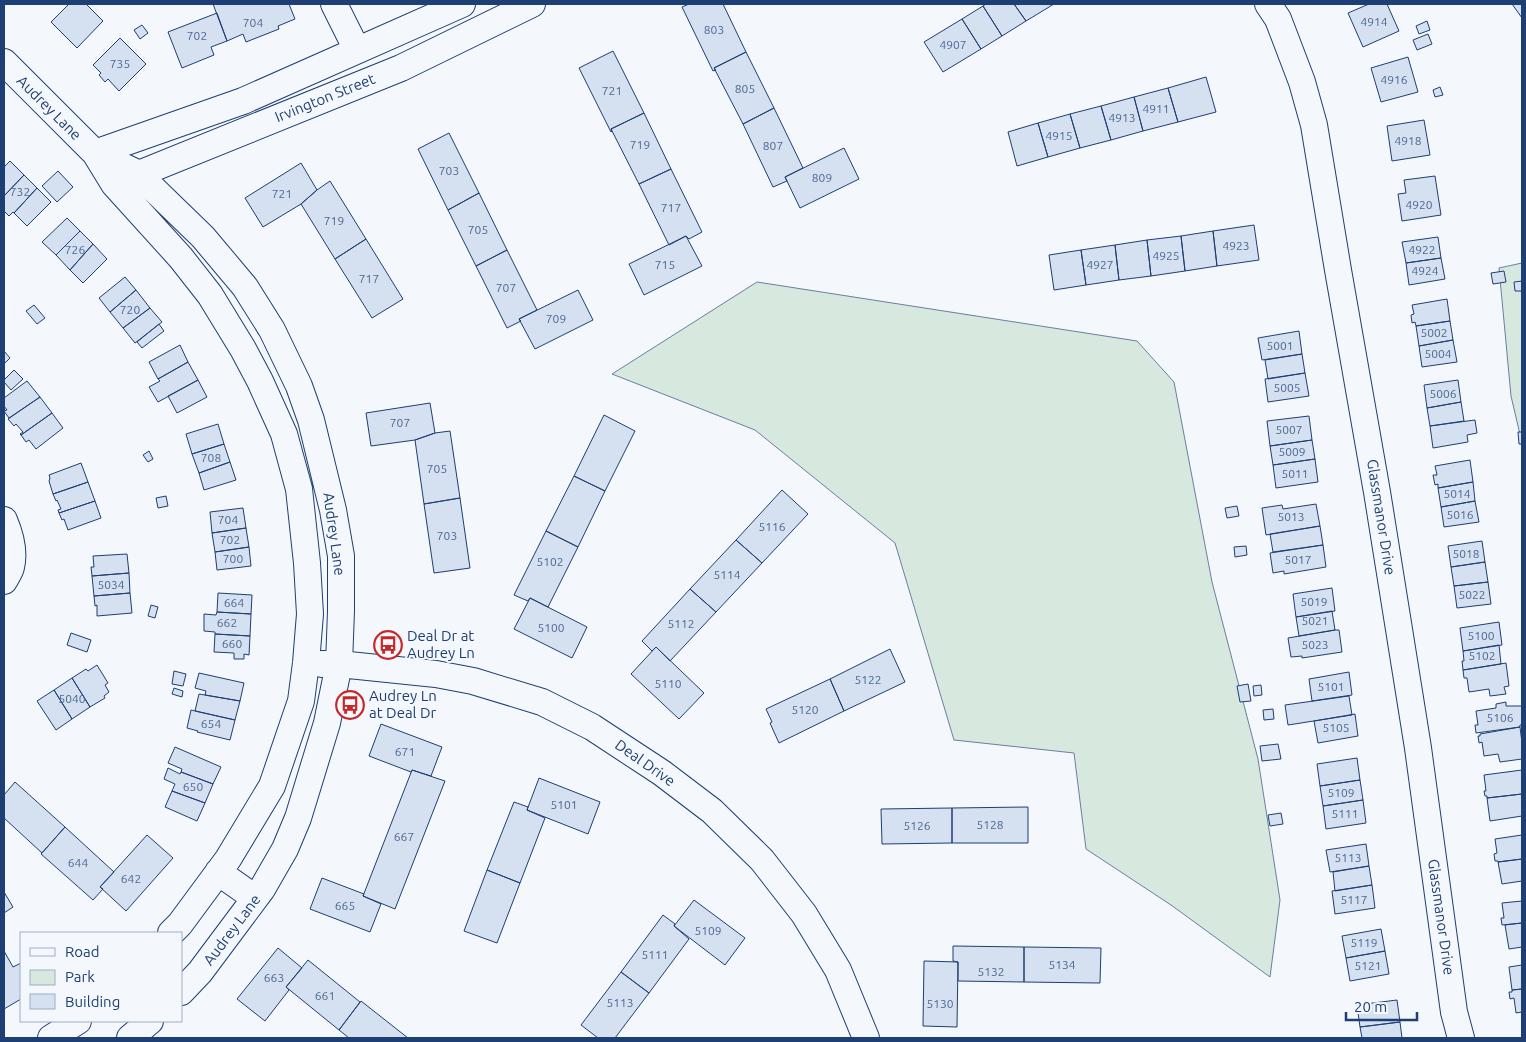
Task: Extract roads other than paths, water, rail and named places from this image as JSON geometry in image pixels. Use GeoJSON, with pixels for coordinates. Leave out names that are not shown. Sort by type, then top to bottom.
{"type":"FeatureCollection","features":[{"type":"Feature","properties":{"kind":"street"},"geometry":{"type":"LineString","coordinates":[[334,4],[357,50]]}},
{"type":"Feature","properties":{"kind":"street","name":"Irvington Street"},"geometry":{"type":"LineString","coordinates":[[94,154],[243,101],[462,4]]}},
{"type":"Feature","properties":{"kind":"street","name":"Irvington Street"},"geometry":{"type":"LineString","coordinates":[[114,184],[137,173],[401,68],[532,4]]}},
{"type":"Feature","properties":{"kind":"street","name":"Glassmanor Drive"},"geometry":{"type":"LineString","coordinates":[[1268,4],[1278,19],[1302,82],[1314,125],[1379,502],[1418,748],[1454,1012],[1461,1038]]}},
{"type":"Feature","properties":{"kind":"street","name":"Audrey Lane"},"geometry":{"type":"LineString","coordinates":[[4,62],[94,154],[114,184],[181,258],[210,295],[260,381],[284,434],[299,490],[307,563],[310,614],[301,701],[272,786],[228,859],[172,932]]}},
{"type":"Feature","properties":{"kind":"street","name":"Audrey Lane"},"geometry":{"type":"LineString","coordinates":[[94,154],[137,173],[203,237],[245,287],[272,330],[299,386],[311,420],[333,510],[340,556],[341,611],[339,664],[327,723],[298,818],[285,849],[255,898],[200,972],[182,991]]}},
{"type":"Feature","properties":{"kind":"street"},"geometry":{"type":"LineString","coordinates":[[4,520],[12,549],[11,567],[4,582]]}},
{"type":"Feature","properties":{"kind":"street","name":"Deal Drive"},"geometry":{"type":"LineString","coordinates":[[306,663],[339,664],[436,674],[473,681],[542,702],[592,727],[662,773],[712,811],[762,860],[804,914],[838,970],[866,1038]]}},
{"type":"Feature","properties":{"kind":"street"},"geometry":{"type":"LineString","coordinates":[[218,872],[255,898]]}},
{"type":"Feature","properties":{"kind":"street"},"geometry":{"type":"LineString","coordinates":[[51,1038],[76,1022]]}},
{"type":"Feature","properties":{"kind":"street"},"geometry":{"type":"LineString","coordinates":[[130,1038],[149,1022]]}},
{"type":"Feature","properties":{"kind":"place","name":"Deal Dr at Audrey Ln"},"geometry":{"type":"Point","coordinates":[388,645]}},
{"type":"Feature","properties":{"kind":"place","name":"Audrey Ln at Deal Dr"},"geometry":{"type":"Point","coordinates":[350,705]}}]}
